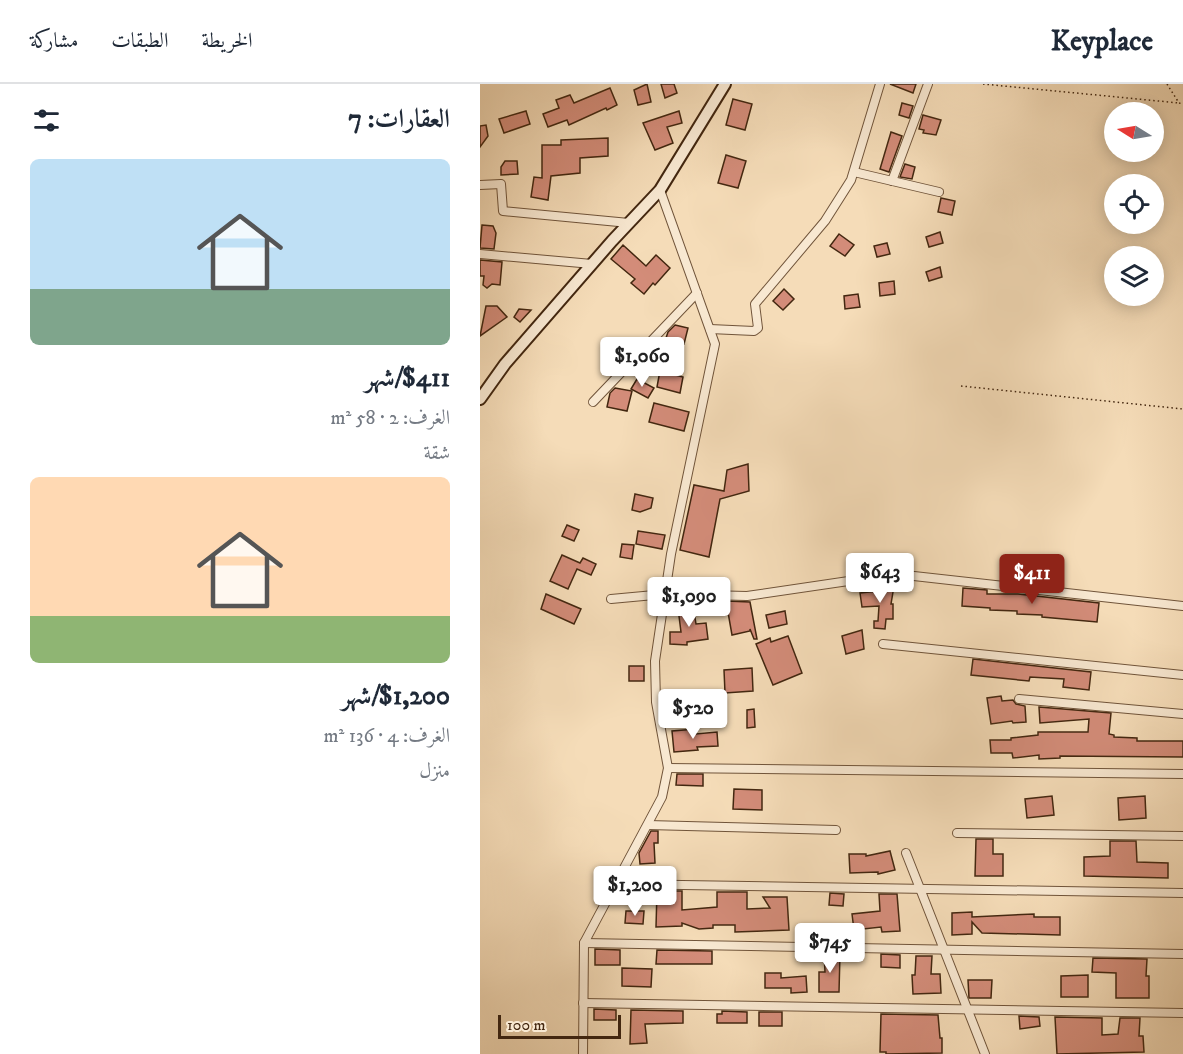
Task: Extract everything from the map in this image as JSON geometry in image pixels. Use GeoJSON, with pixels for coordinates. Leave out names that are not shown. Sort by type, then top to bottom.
{"type":"FeatureCollection","features":[{"type":"Feature","properties":{"kind":"street"},"geometry":{"type":"LineString","coordinates":[[480,399],[505,364],[660,190],[724,84]]}},
{"type":"Feature","properties":{"kind":"street"},"geometry":{"type":"LineString","coordinates":[[710,329],[754,331],[758,328],[754,304],[825,221],[851,180],[880,84]]}},
{"type":"Feature","properties":{"kind":"street"},"geometry":{"type":"LineString","coordinates":[[892,181],[928,84]]}},
{"type":"Feature","properties":{"kind":"street"},"geometry":{"type":"LineString","coordinates":[[854,172],[939,192]]}},
{"type":"Feature","properties":{"kind":"street"},"geometry":{"type":"LineString","coordinates":[[480,185],[501,184],[503,211],[629,223]]}},
{"type":"Feature","properties":{"kind":"street"},"geometry":{"type":"LineString","coordinates":[[583,1054],[584,943],[662,797],[668,768],[656,702],[655,660],[671,554],[715,344],[660,190]]}},
{"type":"Feature","properties":{"kind":"street"},"geometry":{"type":"LineString","coordinates":[[480,254],[592,264]]}},
{"type":"Feature","properties":{"kind":"street"},"geometry":{"type":"LineString","coordinates":[[593,402],[697,293]]}},
{"type":"Feature","properties":{"kind":"street"},"geometry":{"type":"LineString","coordinates":[[611,598],[665,594],[747,596],[896,574],[1183,606]]}},
{"type":"Feature","properties":{"kind":"street"},"geometry":{"type":"LineString","coordinates":[[883,644],[1183,675]]}},
{"type":"Feature","properties":{"kind":"street"},"geometry":{"type":"LineString","coordinates":[[1019,699],[1183,714]]}},
{"type":"Feature","properties":{"kind":"street"},"geometry":{"type":"LineString","coordinates":[[668,768],[1183,774]]}},
{"type":"Feature","properties":{"kind":"street"},"geometry":{"type":"LineString","coordinates":[[648,825],[836,830]]}},
{"type":"Feature","properties":{"kind":"street"},"geometry":{"type":"LineString","coordinates":[[957,833],[1183,836]]}},
{"type":"Feature","properties":{"kind":"street"},"geometry":{"type":"LineString","coordinates":[[906,853],[985,1054]]}},
{"type":"Feature","properties":{"kind":"street"},"geometry":{"type":"LineString","coordinates":[[617,884],[1183,893]]}},
{"type":"Feature","properties":{"kind":"street"},"geometry":{"type":"LineString","coordinates":[[584,943],[1183,954]]}},
{"type":"Feature","properties":{"kind":"street"},"geometry":{"type":"LineString","coordinates":[[584,1003],[1183,1013]]}},
{"type":"Feature","properties":{"kind":"path"},"geometry":{"type":"LineString","coordinates":[[983,84],[1183,104]]}},
{"type":"Feature","properties":{"kind":"path"},"geometry":{"type":"LineString","coordinates":[[1028,89],[1029,84]]}},
{"type":"Feature","properties":{"kind":"path"},"geometry":{"type":"LineString","coordinates":[[1167,84],[1179,103]]}},
{"type":"Feature","properties":{"kind":"path"},"geometry":{"type":"LineString","coordinates":[[961,386],[1183,409]]}},
{"type":"Feature","properties":{"kind":"building"},"geometry":{"type":"Polygon","coordinates":[[[647,84],[651,102],[638,105],[634,90],[647,84]]]}},
{"type":"Feature","properties":{"kind":"building"},"geometry":{"type":"Polygon","coordinates":[[[661,84],[674,84],[677,93],[665,98],[661,84]]]}},
{"type":"Feature","properties":{"kind":"building"},"geometry":{"type":"Polygon","coordinates":[[[890,84],[916,84],[913,93],[890,84]]]}},
{"type":"Feature","properties":{"kind":"building"},"geometry":{"type":"Polygon","coordinates":[[[610,88],[617,105],[569,125],[567,120],[548,127],[543,114],[559,108],[556,100],[570,95],[574,103],[610,88]]]}},
{"type":"Feature","properties":{"kind":"building"},"geometry":{"type":"Polygon","coordinates":[[[733,99],[752,104],[745,130],[726,125],[733,99]]]}},
{"type":"Feature","properties":{"kind":"building"},"geometry":{"type":"Polygon","coordinates":[[[902,103],[913,106],[909,118],[899,115],[902,103]]]}},
{"type":"Feature","properties":{"kind":"building"},"geometry":{"type":"Polygon","coordinates":[[[526,111],[530,124],[504,133],[499,119],[526,111]]]}},
{"type":"Feature","properties":{"kind":"building"},"geometry":{"type":"Polygon","coordinates":[[[679,111],[682,123],[667,127],[673,143],[655,150],[643,123],[679,111]]]}},
{"type":"Feature","properties":{"kind":"building"},"geometry":{"type":"Polygon","coordinates":[[[923,115],[941,120],[936,135],[923,133],[924,130],[919,129],[923,115]]]}},
{"type":"Feature","properties":{"kind":"building"},"geometry":{"type":"Polygon","coordinates":[[[486,125],[488,136],[480,147],[480,126],[486,125]]]}},
{"type":"Feature","properties":{"kind":"building"},"geometry":{"type":"Polygon","coordinates":[[[891,132],[902,136],[889,172],[880,169],[891,132]]]}},
{"type":"Feature","properties":{"kind":"building"},"geometry":{"type":"Polygon","coordinates":[[[608,138],[608,156],[580,158],[580,173],[551,176],[548,200],[531,197],[534,177],[542,178],[542,145],[561,145],[561,140],[608,138]]]}},
{"type":"Feature","properties":{"kind":"building"},"geometry":{"type":"Polygon","coordinates":[[[726,155],[746,161],[738,188],[718,183],[726,155]]]}},
{"type":"Feature","properties":{"kind":"building"},"geometry":{"type":"Polygon","coordinates":[[[505,161],[517,161],[518,174],[501,175],[501,167],[505,161]]]}},
{"type":"Feature","properties":{"kind":"building"},"geometry":{"type":"Polygon","coordinates":[[[905,164],[915,167],[912,179],[900,177],[905,164]]]}},
{"type":"Feature","properties":{"kind":"building"},"geometry":{"type":"Polygon","coordinates":[[[941,198],[955,201],[952,215],[938,212],[941,198]]]}},
{"type":"Feature","properties":{"kind":"building"},"geometry":{"type":"Polygon","coordinates":[[[482,225],[493,226],[496,233],[494,249],[480,248],[482,225]]]}},
{"type":"Feature","properties":{"kind":"building"},"geometry":{"type":"Polygon","coordinates":[[[940,232],[943,243],[929,247],[926,237],[940,232]]]}},
{"type":"Feature","properties":{"kind":"building"},"geometry":{"type":"Polygon","coordinates":[[[839,234],[854,245],[845,256],[830,246],[839,234]]]}},
{"type":"Feature","properties":{"kind":"building"},"geometry":{"type":"Polygon","coordinates":[[[887,243],[890,254],[877,257],[874,246],[887,243]]]}},
{"type":"Feature","properties":{"kind":"building"},"geometry":{"type":"Polygon","coordinates":[[[623,245],[646,266],[656,255],[670,268],[644,294],[631,283],[635,279],[611,259],[623,245]]]}},
{"type":"Feature","properties":{"kind":"building"},"geometry":{"type":"Polygon","coordinates":[[[480,260],[502,262],[500,285],[492,284],[487,288],[483,285],[484,276],[480,276],[480,260]]]}},
{"type":"Feature","properties":{"kind":"building"},"geometry":{"type":"Polygon","coordinates":[[[940,267],[942,277],[929,281],[926,272],[940,267]]]}},
{"type":"Feature","properties":{"kind":"building"},"geometry":{"type":"Polygon","coordinates":[[[894,281],[895,294],[880,296],[879,283],[894,281]]]}},
{"type":"Feature","properties":{"kind":"building"},"geometry":{"type":"Polygon","coordinates":[[[784,289],[794,299],[783,310],[773,301],[784,289]]]}},
{"type":"Feature","properties":{"kind":"building"},"geometry":{"type":"Polygon","coordinates":[[[858,294],[860,307],[845,309],[844,296],[858,294]]]}},
{"type":"Feature","properties":{"kind":"building"},"geometry":{"type":"Polygon","coordinates":[[[486,306],[497,306],[507,317],[480,336],[486,306]]]}},
{"type":"Feature","properties":{"kind":"building"},"geometry":{"type":"Polygon","coordinates":[[[519,309],[531,310],[520,322],[514,317],[519,309]]]}},
{"type":"Feature","properties":{"kind":"building"},"geometry":{"type":"Polygon","coordinates":[[[675,325],[688,328],[684,344],[666,338],[675,325]]]}},
{"type":"Feature","properties":{"kind":"building"},"geometry":{"type":"Polygon","coordinates":[[[663,354],[677,357],[675,375],[683,377],[680,393],[657,387],[663,354]]]}},
{"type":"Feature","properties":{"kind":"building"},"geometry":{"type":"Polygon","coordinates":[[[637,379],[654,388],[648,398],[631,389],[637,379]]]}},
{"type":"Feature","properties":{"kind":"building"},"geometry":{"type":"Polygon","coordinates":[[[615,388],[632,391],[627,411],[607,407],[610,393],[615,388]]]}},
{"type":"Feature","properties":{"kind":"building"},"geometry":{"type":"Polygon","coordinates":[[[654,403],[689,412],[684,431],[649,422],[654,403]]]}},
{"type":"Feature","properties":{"kind":"building"},"geometry":{"type":"Polygon","coordinates":[[[748,464],[749,491],[720,499],[709,557],[680,550],[694,485],[724,491],[727,470],[748,464]]]}},
{"type":"Feature","properties":{"kind":"building"},"geometry":{"type":"Polygon","coordinates":[[[635,494],[653,498],[651,508],[640,512],[632,510],[635,494]]]}},
{"type":"Feature","properties":{"kind":"building"},"geometry":{"type":"Polygon","coordinates":[[[567,525],[579,530],[574,541],[562,536],[567,525]]]}},
{"type":"Feature","properties":{"kind":"building"},"geometry":{"type":"Polygon","coordinates":[[[638,531],[665,535],[662,549],[636,544],[638,531]]]}},
{"type":"Feature","properties":{"kind":"building"},"geometry":{"type":"Polygon","coordinates":[[[622,544],[634,545],[632,559],[620,557],[622,544]]]}},
{"type":"Feature","properties":{"kind":"building"},"geometry":{"type":"Polygon","coordinates":[[[562,555],[580,563],[583,558],[596,564],[591,575],[577,569],[568,589],[550,581],[562,555]]]}},
{"type":"Feature","properties":{"kind":"building"},"geometry":{"type":"Polygon","coordinates":[[[879,583],[894,586],[891,604],[893,604],[893,619],[886,619],[885,629],[874,628],[874,621],[878,621],[879,606],[862,607],[860,593],[878,591],[879,583]]]}},
{"type":"Feature","properties":{"kind":"building"},"geometry":{"type":"Polygon","coordinates":[[[963,588],[987,590],[987,594],[1018,594],[1099,603],[1097,622],[962,606],[963,588]]]}},
{"type":"Feature","properties":{"kind":"building"},"geometry":{"type":"Polygon","coordinates":[[[546,594],[581,609],[574,624],[541,609],[546,594]]]}},
{"type":"Feature","properties":{"kind":"building"},"geometry":{"type":"Polygon","coordinates":[[[726,601],[750,602],[757,639],[754,639],[750,629],[750,631],[732,635],[726,601]]]}},
{"type":"Feature","properties":{"kind":"building"},"geometry":{"type":"Polygon","coordinates":[[[693,605],[696,624],[706,623],[708,639],[687,642],[687,645],[670,644],[670,632],[681,632],[678,608],[693,605]]]}},
{"type":"Feature","properties":{"kind":"building"},"geometry":{"type":"Polygon","coordinates":[[[785,611],[787,624],[769,628],[766,615],[785,611]]]}},
{"type":"Feature","properties":{"kind":"building"},"geometry":{"type":"Polygon","coordinates":[[[862,630],[864,649],[846,654],[842,636],[862,630]]]}},
{"type":"Feature","properties":{"kind":"building"},"geometry":{"type":"Polygon","coordinates":[[[788,636],[802,673],[773,685],[756,644],[770,638],[771,642],[788,636]]]}},
{"type":"Feature","properties":{"kind":"building"},"geometry":{"type":"Polygon","coordinates":[[[973,659],[1091,672],[1089,690],[1063,687],[1064,679],[1030,677],[1029,681],[971,675],[973,659]]]}},
{"type":"Feature","properties":{"kind":"building"},"geometry":{"type":"Polygon","coordinates":[[[629,666],[644,666],[644,681],[629,681],[629,666]]]}},
{"type":"Feature","properties":{"kind":"building"},"geometry":{"type":"Polygon","coordinates":[[[752,668],[753,691],[725,693],[724,670],[752,668]]]}},
{"type":"Feature","properties":{"kind":"building"},"geometry":{"type":"Polygon","coordinates":[[[1001,696],[1002,701],[1013,700],[1016,704],[1025,706],[1026,722],[991,724],[987,698],[1001,696]]]}},
{"type":"Feature","properties":{"kind":"building"},"geometry":{"type":"Polygon","coordinates":[[[1039,707],[1111,713],[1109,734],[1114,737],[1137,738],[1137,741],[1183,741],[1183,757],[1060,756],[1060,758],[1039,759],[1039,755],[1013,758],[1012,753],[991,753],[990,740],[1011,740],[1011,738],[1038,735],[1038,732],[1088,732],[1089,719],[1040,723],[1039,707]]]}},
{"type":"Feature","properties":{"kind":"building"},"geometry":{"type":"Polygon","coordinates":[[[754,709],[755,727],[747,728],[747,710],[754,709]]]}},
{"type":"Feature","properties":{"kind":"building"},"geometry":{"type":"Polygon","coordinates":[[[696,729],[696,734],[717,732],[718,746],[697,747],[698,750],[674,752],[672,731],[696,729]]]}},
{"type":"Feature","properties":{"kind":"building"},"geometry":{"type":"Polygon","coordinates":[[[677,774],[703,774],[703,786],[676,785],[677,774]]]}},
{"type":"Feature","properties":{"kind":"building"},"geometry":{"type":"Polygon","coordinates":[[[734,789],[762,790],[762,810],[733,809],[734,789]]]}},
{"type":"Feature","properties":{"kind":"building"},"geometry":{"type":"Polygon","coordinates":[[[1052,796],[1054,815],[1027,818],[1025,799],[1052,796]]]}},
{"type":"Feature","properties":{"kind":"building"},"geometry":{"type":"Polygon","coordinates":[[[1145,796],[1146,818],[1119,820],[1118,798],[1145,796]]]}},
{"type":"Feature","properties":{"kind":"building"},"geometry":{"type":"Polygon","coordinates":[[[651,831],[658,831],[658,843],[654,843],[655,863],[640,864],[639,853],[651,831]]]}},
{"type":"Feature","properties":{"kind":"building"},"geometry":{"type":"Polygon","coordinates":[[[976,839],[993,839],[993,854],[1003,854],[1003,876],[975,876],[976,839]]]}},
{"type":"Feature","properties":{"kind":"building"},"geometry":{"type":"Polygon","coordinates":[[[1110,841],[1136,841],[1137,862],[1168,863],[1168,878],[1084,876],[1084,857],[1110,856],[1110,841]]]}},
{"type":"Feature","properties":{"kind":"building"},"geometry":{"type":"Polygon","coordinates":[[[890,851],[895,870],[878,874],[878,872],[850,873],[849,854],[866,854],[866,856],[890,851]]]}},
{"type":"Feature","properties":{"kind":"building"},"geometry":{"type":"Polygon","coordinates":[[[657,891],[682,891],[682,910],[717,907],[717,892],[747,892],[747,909],[770,908],[763,897],[787,897],[789,930],[735,932],[735,925],[713,925],[713,928],[699,929],[682,923],[682,926],[656,927],[657,891]]]}},
{"type":"Feature","properties":{"kind":"building"},"geometry":{"type":"Polygon","coordinates":[[[830,893],[844,894],[843,906],[829,905],[830,893]]]}},
{"type":"Feature","properties":{"kind":"building"},"geometry":{"type":"Polygon","coordinates":[[[879,894],[897,894],[900,931],[882,932],[881,927],[854,930],[852,914],[880,911],[879,894]]]}},
{"type":"Feature","properties":{"kind":"building"},"geometry":{"type":"Polygon","coordinates":[[[626,911],[644,911],[643,924],[625,923],[626,911]]]}},
{"type":"Feature","properties":{"kind":"building"},"geometry":{"type":"Polygon","coordinates":[[[972,912],[972,917],[1034,914],[1034,917],[1060,917],[1060,935],[982,933],[972,922],[972,934],[952,935],[952,913],[972,912]]]}},
{"type":"Feature","properties":{"kind":"building"},"geometry":{"type":"Polygon","coordinates":[[[595,949],[620,950],[620,965],[595,965],[595,949]]]}},
{"type":"Feature","properties":{"kind":"building"},"geometry":{"type":"Polygon","coordinates":[[[657,950],[712,951],[712,964],[656,964],[657,950]]]}},
{"type":"Feature","properties":{"kind":"building"},"geometry":{"type":"Polygon","coordinates":[[[824,953],[840,954],[839,992],[819,992],[819,972],[825,972],[824,953]]]}},
{"type":"Feature","properties":{"kind":"building"},"geometry":{"type":"Polygon","coordinates":[[[881,954],[900,955],[900,968],[881,967],[881,954]]]}},
{"type":"Feature","properties":{"kind":"building"},"geometry":{"type":"Polygon","coordinates":[[[916,956],[932,956],[931,974],[940,974],[941,993],[913,994],[912,975],[915,975],[916,956]]]}},
{"type":"Feature","properties":{"kind":"building"},"geometry":{"type":"Polygon","coordinates":[[[1093,958],[1147,959],[1146,976],[1149,976],[1149,998],[1116,998],[1116,973],[1092,972],[1093,958]]]}},
{"type":"Feature","properties":{"kind":"building"},"geometry":{"type":"Polygon","coordinates":[[[622,968],[652,969],[651,987],[622,986],[622,968]]]}},
{"type":"Feature","properties":{"kind":"building"},"geometry":{"type":"Polygon","coordinates":[[[765,973],[781,973],[781,978],[806,976],[807,992],[791,993],[791,988],[765,988],[765,973]]]}},
{"type":"Feature","properties":{"kind":"building"},"geometry":{"type":"Polygon","coordinates":[[[1088,975],[1088,997],[1061,997],[1061,976],[1088,975]]]}},
{"type":"Feature","properties":{"kind":"building"},"geometry":{"type":"Polygon","coordinates":[[[968,980],[992,980],[991,998],[969,998],[968,980]]]}},
{"type":"Feature","properties":{"kind":"building"},"geometry":{"type":"Polygon","coordinates":[[[594,1009],[616,1010],[616,1020],[594,1020],[594,1009]]]}},
{"type":"Feature","properties":{"kind":"building"},"geometry":{"type":"Polygon","coordinates":[[[631,1010],[683,1011],[683,1023],[645,1024],[647,1043],[630,1044],[631,1010]]]}},
{"type":"Feature","properties":{"kind":"building"},"geometry":{"type":"Polygon","coordinates":[[[722,1011],[747,1012],[747,1023],[717,1023],[717,1014],[722,1014],[722,1011]]]}},
{"type":"Feature","properties":{"kind":"building"},"geometry":{"type":"Polygon","coordinates":[[[759,1012],[782,1012],[782,1026],[759,1026],[759,1012]]]}},
{"type":"Feature","properties":{"kind":"building"},"geometry":{"type":"Polygon","coordinates":[[[881,1014],[938,1015],[942,1053],[886,1054],[886,1052],[880,1052],[881,1014]]]}},
{"type":"Feature","properties":{"kind":"building"},"geometry":{"type":"Polygon","coordinates":[[[1019,1016],[1039,1017],[1040,1026],[1020,1029],[1019,1016]]]}},
{"type":"Feature","properties":{"kind":"building"},"geometry":{"type":"Polygon","coordinates":[[[1055,1017],[1102,1018],[1102,1035],[1118,1034],[1120,1018],[1140,1018],[1139,1036],[1143,1036],[1144,1052],[1057,1054],[1055,1017]]]}}]}
